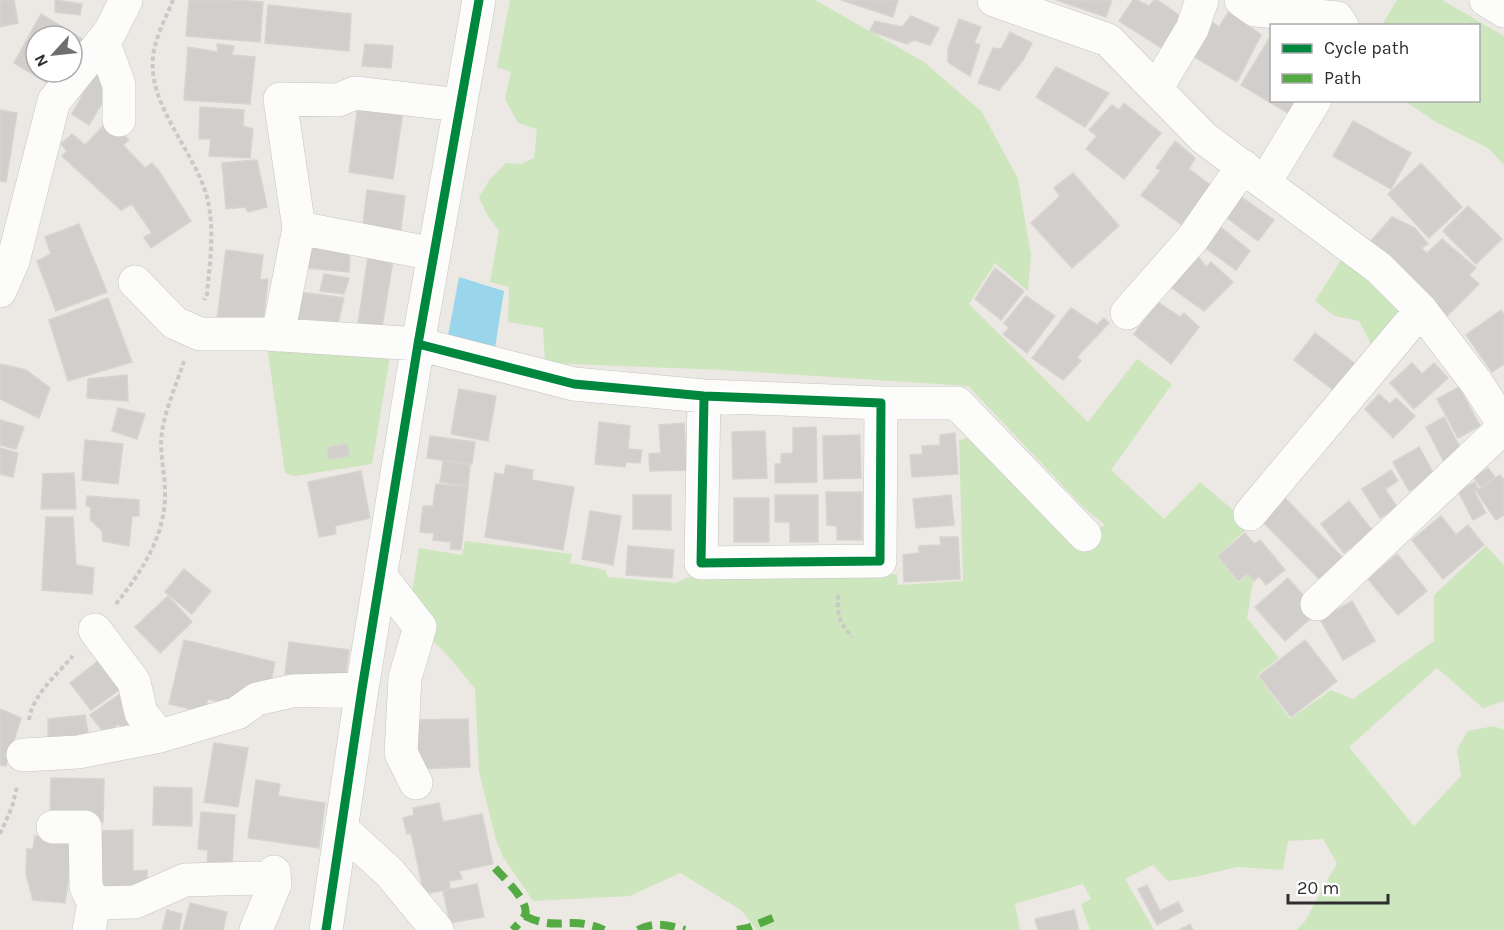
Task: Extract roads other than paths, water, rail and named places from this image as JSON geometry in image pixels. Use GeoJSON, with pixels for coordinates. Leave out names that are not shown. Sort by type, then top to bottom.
{"type":"FeatureCollection","features":[{"type":"Feature","properties":{"kind":"street"},"geometry":{"type":"LineString","coordinates":[[0,291],[13,261],[54,101],[110,32],[126,0]]}},
{"type":"Feature","properties":{"kind":"street"},"geometry":{"type":"LineString","coordinates":[[326,930],[362,689],[418,344],[479,0]]}},
{"type":"Feature","properties":{"kind":"street"},"geometry":{"type":"LineString","coordinates":[[993,0],[1108,40],[1204,138],[1379,268],[1421,310],[1476,382],[1504,426],[1317,604]]}},
{"type":"Feature","properties":{"kind":"street"},"geometry":{"type":"LineString","coordinates":[[1156,89],[1192,28],[1202,0]]}},
{"type":"Feature","properties":{"kind":"street"},"geometry":{"type":"LineString","coordinates":[[1241,0],[1256,10],[1337,18],[1341,24]]}},
{"type":"Feature","properties":{"kind":"street"},"geometry":{"type":"LineString","coordinates":[[1486,0],[1504,11]]}},
{"type":"Feature","properties":{"kind":"street"},"geometry":{"type":"LineString","coordinates":[[103,41],[120,85],[119,120]]}},
{"type":"Feature","properties":{"kind":"street"},"geometry":{"type":"LineString","coordinates":[[278,335],[299,228],[280,99],[338,100],[355,93],[460,105]]}},
{"type":"Feature","properties":{"kind":"street"},"geometry":{"type":"LineString","coordinates":[[1127,313],[1193,238],[1254,174],[1314,102]]}},
{"type":"Feature","properties":{"kind":"street"},"geometry":{"type":"LineString","coordinates":[[299,228],[434,254]]}},
{"type":"Feature","properties":{"kind":"street"},"geometry":{"type":"LineString","coordinates":[[135,282],[175,323],[200,334],[278,335],[418,344],[574,384],[704,396],[881,403],[957,403],[1085,535]]}},
{"type":"Feature","properties":{"kind":"street"},"geometry":{"type":"LineString","coordinates":[[1250,514],[1421,310]]}},
{"type":"Feature","properties":{"kind":"street"},"geometry":{"type":"LineString","coordinates":[[704,396],[701,563],[880,561],[881,403]]}},
{"type":"Feature","properties":{"kind":"street"},"geometry":{"type":"LineString","coordinates":[[381,577],[420,627],[405,678],[401,753],[416,783]]}},
{"type":"Feature","properties":{"kind":"street"},"geometry":{"type":"LineString","coordinates":[[94,630],[134,682],[141,713],[160,736]]}},
{"type":"Feature","properties":{"kind":"street"},"geometry":{"type":"LineString","coordinates":[[23,755],[78,752],[160,736],[237,713],[257,699],[292,691],[362,689]]}},
{"type":"Feature","properties":{"kind":"street"},"geometry":{"type":"LineString","coordinates":[[53,827],[86,827],[86,886],[91,916],[135,902],[185,880],[265,875],[274,884],[256,930]]}},
{"type":"Feature","properties":{"kind":"street"},"geometry":{"type":"LineString","coordinates":[[342,829],[390,873],[437,930]]}},
{"type":"Feature","properties":{"kind":"water"},"geometry":{"type":"Polygon","coordinates":[[[459,277],[504,291],[494,354],[447,341],[459,277]]]}}]}
